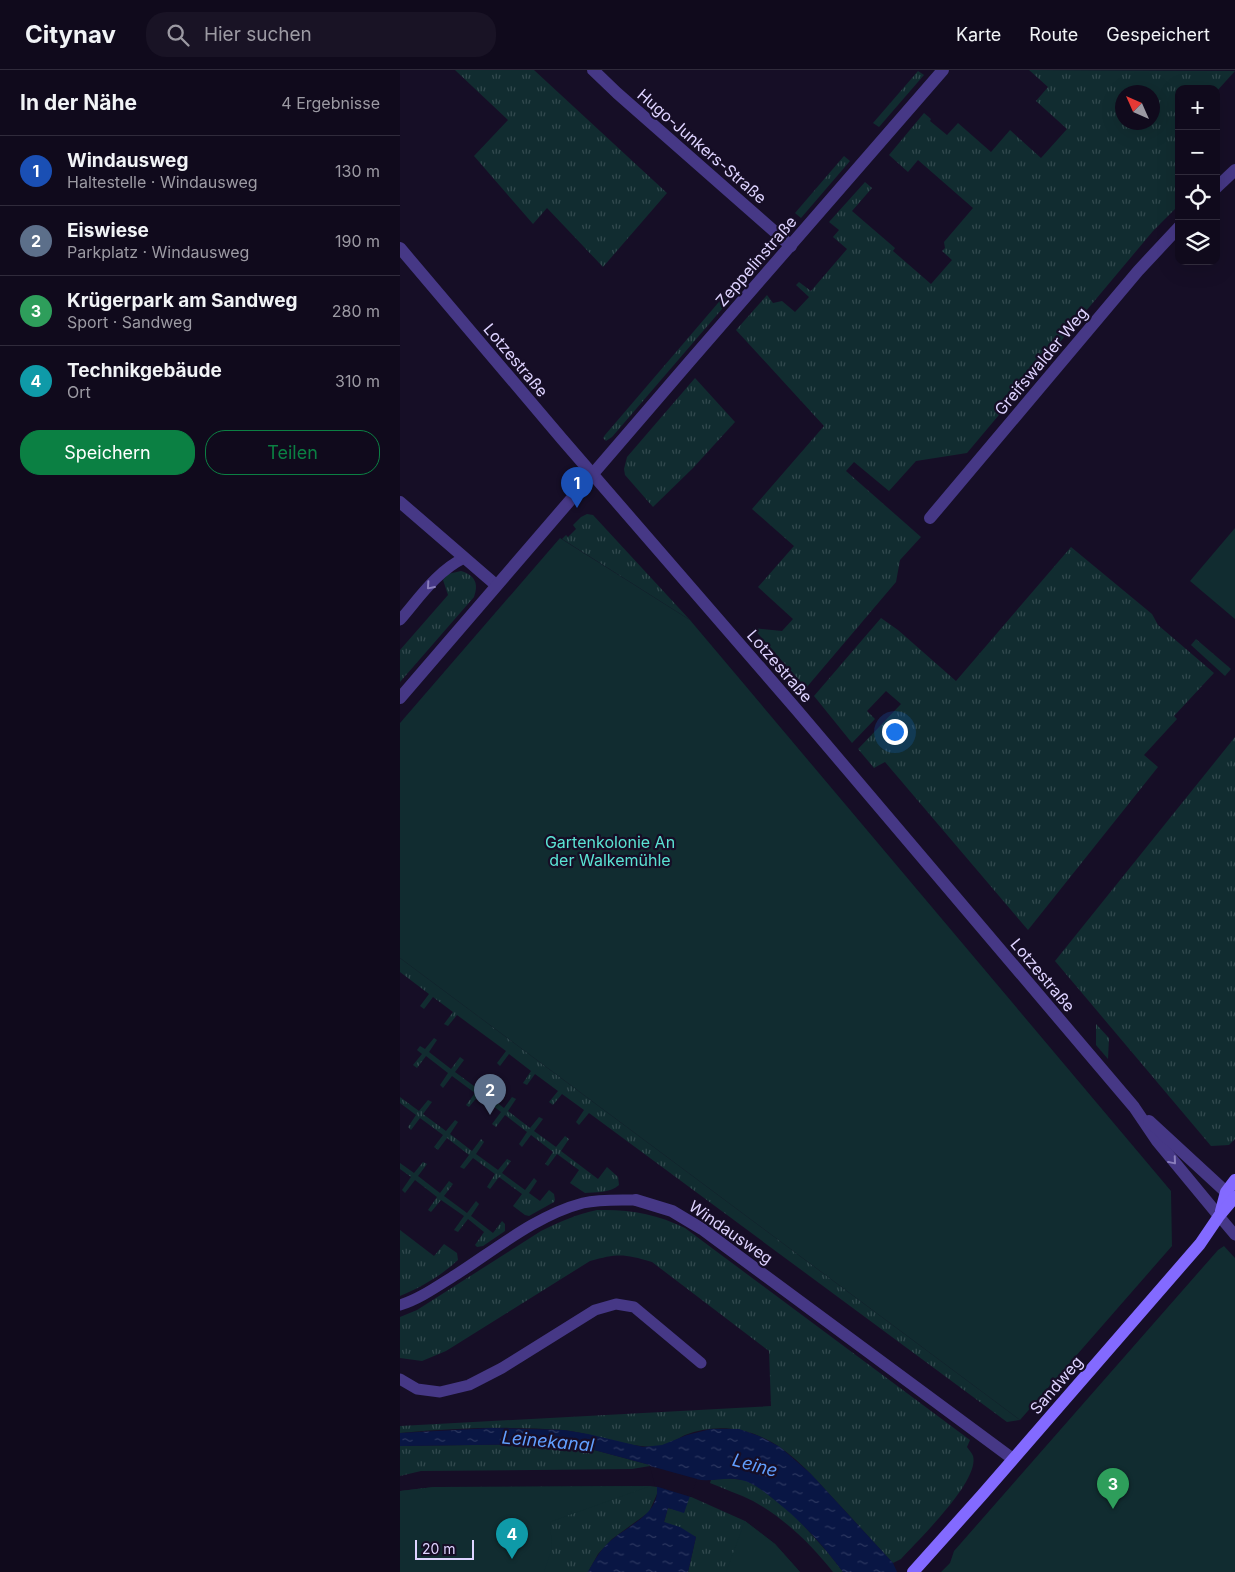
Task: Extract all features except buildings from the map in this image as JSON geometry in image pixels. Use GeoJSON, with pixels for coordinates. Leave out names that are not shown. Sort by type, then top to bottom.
{"type":"FeatureCollection","features":[{"type":"Feature","properties":{"kind":"street","name":"Hugo-Junkers-Straße"},"geometry":{"type":"LineString","coordinates":[[593,70],[791,246]]}},
{"type":"Feature","properties":{"kind":"street","name":"Zeppelinstraße"},"geometry":{"type":"LineString","coordinates":[[592,472],[943,70]]}},
{"type":"Feature","properties":{"kind":"street"},"geometry":{"type":"LineString","coordinates":[[1220,184],[1235,170]]}},
{"type":"Feature","properties":{"kind":"street","name":"Greifswalder Weg"},"geometry":{"type":"LineString","coordinates":[[930,518],[1138,271],[1175,231]]}},
{"type":"Feature","properties":{"kind":"street","name":"Lotzestraße"},"geometry":{"type":"LineString","coordinates":[[400,248],[1134,1107],[1157,1142],[1220,1216]]}},
{"type":"Feature","properties":{"kind":"street"},"geometry":{"type":"LineString","coordinates":[[400,698],[592,472]]}},
{"type":"Feature","properties":{"kind":"street"},"geometry":{"type":"LineString","coordinates":[[400,502],[496,585]]}},
{"type":"Feature","properties":{"kind":"street","name":"Lotzestraße"},"geometry":{"type":"LineString","coordinates":[[1134,1107],[1232,1195]]}},
{"type":"Feature","properties":{"kind":"street","name":"Sandweg"},"geometry":{"type":"LineString","coordinates":[[913,1572],[1200,1244],[1232,1195],[1235,1180]]}},
{"type":"Feature","properties":{"kind":"street","name":"Windausweg"},"geometry":{"type":"LineString","coordinates":[[636,1200],[672,1211],[702,1229],[1013,1459]]}},
{"type":"Feature","properties":{"kind":"lane"},"geometry":{"type":"LineString","coordinates":[[400,620],[443,571],[453,563],[464,558]]}},
{"type":"Feature","properties":{"kind":"lane","name":"Windausweg"},"geometry":{"type":"LineString","coordinates":[[400,1305],[408,1303],[432,1289],[527,1228],[557,1212],[599,1201],[636,1200]]}},
{"type":"Feature","properties":{"kind":"lane","name":"Lotzestraße"},"geometry":{"type":"LineString","coordinates":[[1220,1216],[1235,1235]]}},
{"type":"Feature","properties":{"kind":"lane"},"geometry":{"type":"LineString","coordinates":[[400,1379],[417,1389],[440,1392],[469,1385],[502,1368],[595,1310],[616,1304],[634,1307],[701,1363]]}},
{"type":"Feature","properties":{"kind":"green space"},"geometry":{"type":"Polygon","coordinates":[[[455,70],[534,70],[667,193],[603,267],[547,208],[533,224],[474,156],[508,120],[455,70]]]}},
{"type":"Feature","properties":{"kind":"green space"},"geometry":{"type":"Polygon","coordinates":[[[1029,70],[1235,71],[1220,88],[1220,85],[1175,85],[1175,209],[1153,231],[967,453],[916,461],[889,491],[854,462],[846,471],[921,537],[900,560],[896,582],[806,688],[753,628],[782,631],[793,619],[758,587],[794,546],[752,509],[824,426],[736,330],[767,295],[773,303],[782,301],[795,312],[809,297],[796,285],[799,282],[811,291],[847,249],[833,237],[839,230],[829,222],[865,182],[872,188],[852,211],[895,248],[893,251],[931,284],[952,260],[942,251],[945,248],[944,242],[973,208],[918,160],[908,172],[889,155],[924,113],[931,119],[930,121],[947,135],[958,123],[991,152],[1010,130],[1041,158],[1067,129],[1036,101],[1048,87],[1029,70]]]}},
{"type":"Feature","properties":{"kind":"green space"},"geometry":{"type":"Polygon","coordinates":[[[918,71],[924,75],[879,127],[873,123],[918,71]]]}},
{"type":"Feature","properties":{"kind":"green space"},"geometry":{"type":"Polygon","coordinates":[[[844,156],[850,161],[801,218],[795,213],[844,156]]]}},
{"type":"Feature","properties":{"kind":"green space"},"geometry":{"type":"Polygon","coordinates":[[[761,252],[766,258],[737,293],[733,292],[730,289],[761,252]]]}},
{"type":"Feature","properties":{"kind":"green space"},"geometry":{"type":"Polygon","coordinates":[[[724,296],[728,302],[612,437],[606,441],[603,438],[605,435],[724,296]]]}},
{"type":"Feature","properties":{"kind":"green space"},"geometry":{"type":"Polygon","coordinates":[[[695,378],[735,422],[693,468],[653,507],[625,475],[624,469],[627,457],[695,378]]]}},
{"type":"Feature","properties":{"kind":"green space"},"geometry":{"type":"Polygon","coordinates":[[[587,514],[593,515],[690,620],[562,539],[566,535],[568,537],[576,529],[573,525],[587,514]]]}},
{"type":"Feature","properties":{"kind":"green space"},"geometry":{"type":"Polygon","coordinates":[[[1235,528],[1235,619],[1190,581],[1235,528]]]}},
{"type":"Feature","properties":{"kind":"green space","name":"Gartenkolonie An der Walkemühle"},"geometry":{"type":"Polygon","coordinates":[[[560,538],[690,620],[1171,1191],[1172,1246],[1020,1420],[400,958],[400,723],[560,538]]]}},
{"type":"Feature","properties":{"kind":"green space"},"geometry":{"type":"Polygon","coordinates":[[[1071,547],[1152,614],[1158,625],[1214,673],[1174,716],[1177,719],[1144,755],[1158,767],[1028,930],[885,762],[874,768],[858,749],[901,704],[886,691],[867,711],[875,719],[852,743],[814,696],[881,618],[898,630],[956,681],[1071,547]]]}},
{"type":"Feature","properties":{"kind":"green space"},"geometry":{"type":"Polygon","coordinates":[[[461,571],[470,575],[475,581],[474,597],[400,682],[400,650],[448,595],[443,580],[448,574],[461,571]]]}},
{"type":"Feature","properties":{"kind":"green space"},"geometry":{"type":"Polygon","coordinates":[[[1196,639],[1231,669],[1225,676],[1191,645],[1196,639]]]}},
{"type":"Feature","properties":{"kind":"green space"},"geometry":{"type":"Polygon","coordinates":[[[1235,737],[1235,1139],[1229,1145],[1211,1146],[1055,961],[1235,737]]]}},
{"type":"Feature","properties":{"kind":"green space"},"geometry":{"type":"Polygon","coordinates":[[[400,958],[1020,1420],[1007,1422],[589,1113],[579,1125],[576,1122],[584,1110],[562,1094],[553,1105],[549,1102],[558,1091],[535,1074],[527,1085],[523,1083],[531,1071],[509,1054],[500,1066],[497,1063],[506,1051],[457,1015],[448,1026],[444,1024],[453,1012],[433,997],[424,1009],[420,1006],[429,994],[400,972],[400,958]]]}},
{"type":"Feature","properties":{"kind":"green space"},"geometry":{"type":"Polygon","coordinates":[[[1096,1024],[1109,1038],[1108,1059],[1096,1045],[1096,1024]]]}},
{"type":"Feature","properties":{"kind":"green space"},"geometry":{"type":"Polygon","coordinates":[[[434,1038],[437,1040],[429,1052],[451,1069],[460,1057],[464,1060],[455,1072],[478,1089],[487,1077],[490,1080],[482,1091],[504,1108],[512,1097],[516,1099],[508,1111],[530,1128],[539,1117],[543,1119],[534,1131],[556,1147],[565,1136],[569,1139],[561,1151],[598,1179],[607,1167],[618,1177],[619,1185],[607,1191],[585,1193],[570,1183],[579,1170],[557,1154],[548,1166],[545,1164],[553,1152],[531,1135],[522,1147],[519,1144],[527,1132],[505,1115],[496,1127],[492,1124],[501,1112],[479,1095],[469,1107],[466,1105],[475,1093],[452,1076],[443,1088],[440,1085],[448,1073],[426,1056],[417,1068],[413,1065],[422,1054],[417,1050],[420,1046],[425,1049],[434,1038]]]}},
{"type":"Feature","properties":{"kind":"green space"},"geometry":{"type":"Polygon","coordinates":[[[400,1097],[419,1111],[428,1100],[432,1102],[423,1114],[446,1131],[455,1120],[458,1122],[450,1134],[472,1151],[481,1139],[484,1142],[476,1154],[498,1170],[507,1159],[511,1161],[502,1173],[525,1190],[534,1178],[537,1181],[529,1193],[540,1201],[549,1190],[554,1194],[554,1202],[529,1216],[525,1215],[513,1206],[522,1194],[499,1177],[490,1189],[487,1187],[495,1174],[473,1158],[464,1169],[460,1167],[469,1155],[447,1138],[438,1150],[434,1147],[443,1135],[420,1118],[411,1130],[408,1127],[416,1115],[400,1103],[400,1097]]]}},
{"type":"Feature","properties":{"kind":"green space"},"geometry":{"type":"Polygon","coordinates":[[[423,1162],[427,1164],[418,1176],[440,1193],[449,1181],[453,1184],[444,1196],[467,1213],[476,1201],[479,1204],[471,1216],[493,1233],[502,1221],[505,1224],[505,1231],[483,1246],[477,1247],[475,1245],[484,1232],[468,1219],[458,1232],[454,1230],[464,1216],[441,1200],[431,1212],[428,1210],[437,1197],[415,1180],[405,1193],[402,1190],[411,1177],[400,1169],[400,1163],[414,1173],[423,1162]]]}},
{"type":"Feature","properties":{"kind":"green space"},"geometry":{"type":"Polygon","coordinates":[[[597,1210],[620,1210],[642,1213],[664,1219],[685,1228],[970,1440],[967,1447],[973,1456],[973,1467],[967,1480],[946,1510],[901,1559],[893,1563],[817,1481],[790,1455],[770,1441],[741,1430],[722,1428],[703,1430],[685,1435],[660,1446],[649,1447],[563,1430],[482,1428],[400,1433],[400,1426],[771,1406],[769,1351],[652,1262],[628,1256],[615,1256],[590,1261],[446,1351],[422,1361],[400,1358],[400,1317],[417,1310],[541,1231],[568,1219],[597,1210]]]}},
{"type":"Feature","properties":{"kind":"green space"},"geometry":{"type":"Polygon","coordinates":[[[400,1230],[434,1256],[444,1244],[457,1253],[458,1260],[431,1281],[400,1296],[400,1230]]]}},
{"type":"Feature","properties":{"kind":"green space"},"geometry":{"type":"Polygon","coordinates":[[[1224,1246],[1235,1258],[1235,1572],[941,1572],[950,1563],[954,1551],[1218,1250],[1224,1246]]]}},
{"type":"Feature","properties":{"kind":"green space"},"geometry":{"type":"Polygon","coordinates":[[[556,1444],[583,1447],[650,1466],[632,1469],[421,1471],[400,1476],[400,1446],[556,1444]]]}},
{"type":"Feature","properties":{"kind":"green space"},"geometry":{"type":"Polygon","coordinates":[[[724,1478],[745,1480],[760,1488],[795,1516],[843,1572],[833,1572],[816,1551],[775,1515],[748,1498],[710,1483],[711,1480],[724,1478]]]}},
{"type":"Feature","properties":{"kind":"green space"},"geometry":{"type":"Polygon","coordinates":[[[650,1486],[550,1522],[552,1548],[544,1572],[400,1572],[400,1491],[434,1487],[650,1486]]]}},
{"type":"Feature","properties":{"kind":"green space"},"geometry":{"type":"Polygon","coordinates":[[[434,1487],[657,1487],[657,1494],[649,1512],[612,1539],[598,1554],[588,1572],[400,1572],[400,1491],[434,1487]]]}},
{"type":"Feature","properties":{"kind":"green space"},"geometry":{"type":"Polygon","coordinates":[[[689,1496],[745,1521],[775,1544],[800,1572],[688,1572],[696,1537],[664,1522],[668,1508],[684,1512],[689,1496]]]}},
{"type":"Feature","properties":{"kind":"green space"},"geometry":{"type":"Polygon","coordinates":[[[745,1521],[775,1544],[800,1572],[726,1572],[745,1521]]]}},
{"type":"Feature","properties":{"kind":"water"},"geometry":{"type":"Polygon","coordinates":[[[492,1428],[564,1430],[643,1447],[662,1445],[687,1435],[711,1429],[739,1429],[759,1436],[780,1447],[811,1474],[893,1563],[897,1572],[843,1572],[795,1518],[754,1485],[739,1479],[696,1479],[684,1513],[668,1508],[664,1522],[680,1527],[696,1537],[688,1572],[588,1572],[606,1545],[642,1518],[653,1505],[657,1488],[650,1465],[583,1447],[556,1444],[400,1446],[400,1433],[492,1428]]]}},
{"type":"Feature","properties":{"kind":"pier"},"geometry":{"type":"Polygon","coordinates":[[[650,1466],[697,1479],[691,1497],[655,1486],[650,1466]]]}},
{"type":"Feature","properties":{"kind":"place","name":"Windausweg"},"geometry":{"type":"Point","coordinates":[577,508]}},
{"type":"Feature","properties":{"kind":"place","name":"Eiswiese"},"geometry":{"type":"Point","coordinates":[490,1115]}},
{"type":"Feature","properties":{"kind":"place","name":"Krügerpark am Sandweg"},"geometry":{"type":"Point","coordinates":[1113,1509]}},
{"type":"Feature","properties":{"kind":"place","name":"Technikgebäude"},"geometry":{"type":"Point","coordinates":[512,1559]}},
{"type":"Feature","properties":{"kind":"water label","name":"Leinekanal"},"geometry":{"type":"Point","coordinates":[548,1441]}},
{"type":"Feature","properties":{"kind":"water label","name":"Leine"},"geometry":{"type":"Point","coordinates":[755,1465]}}]}
